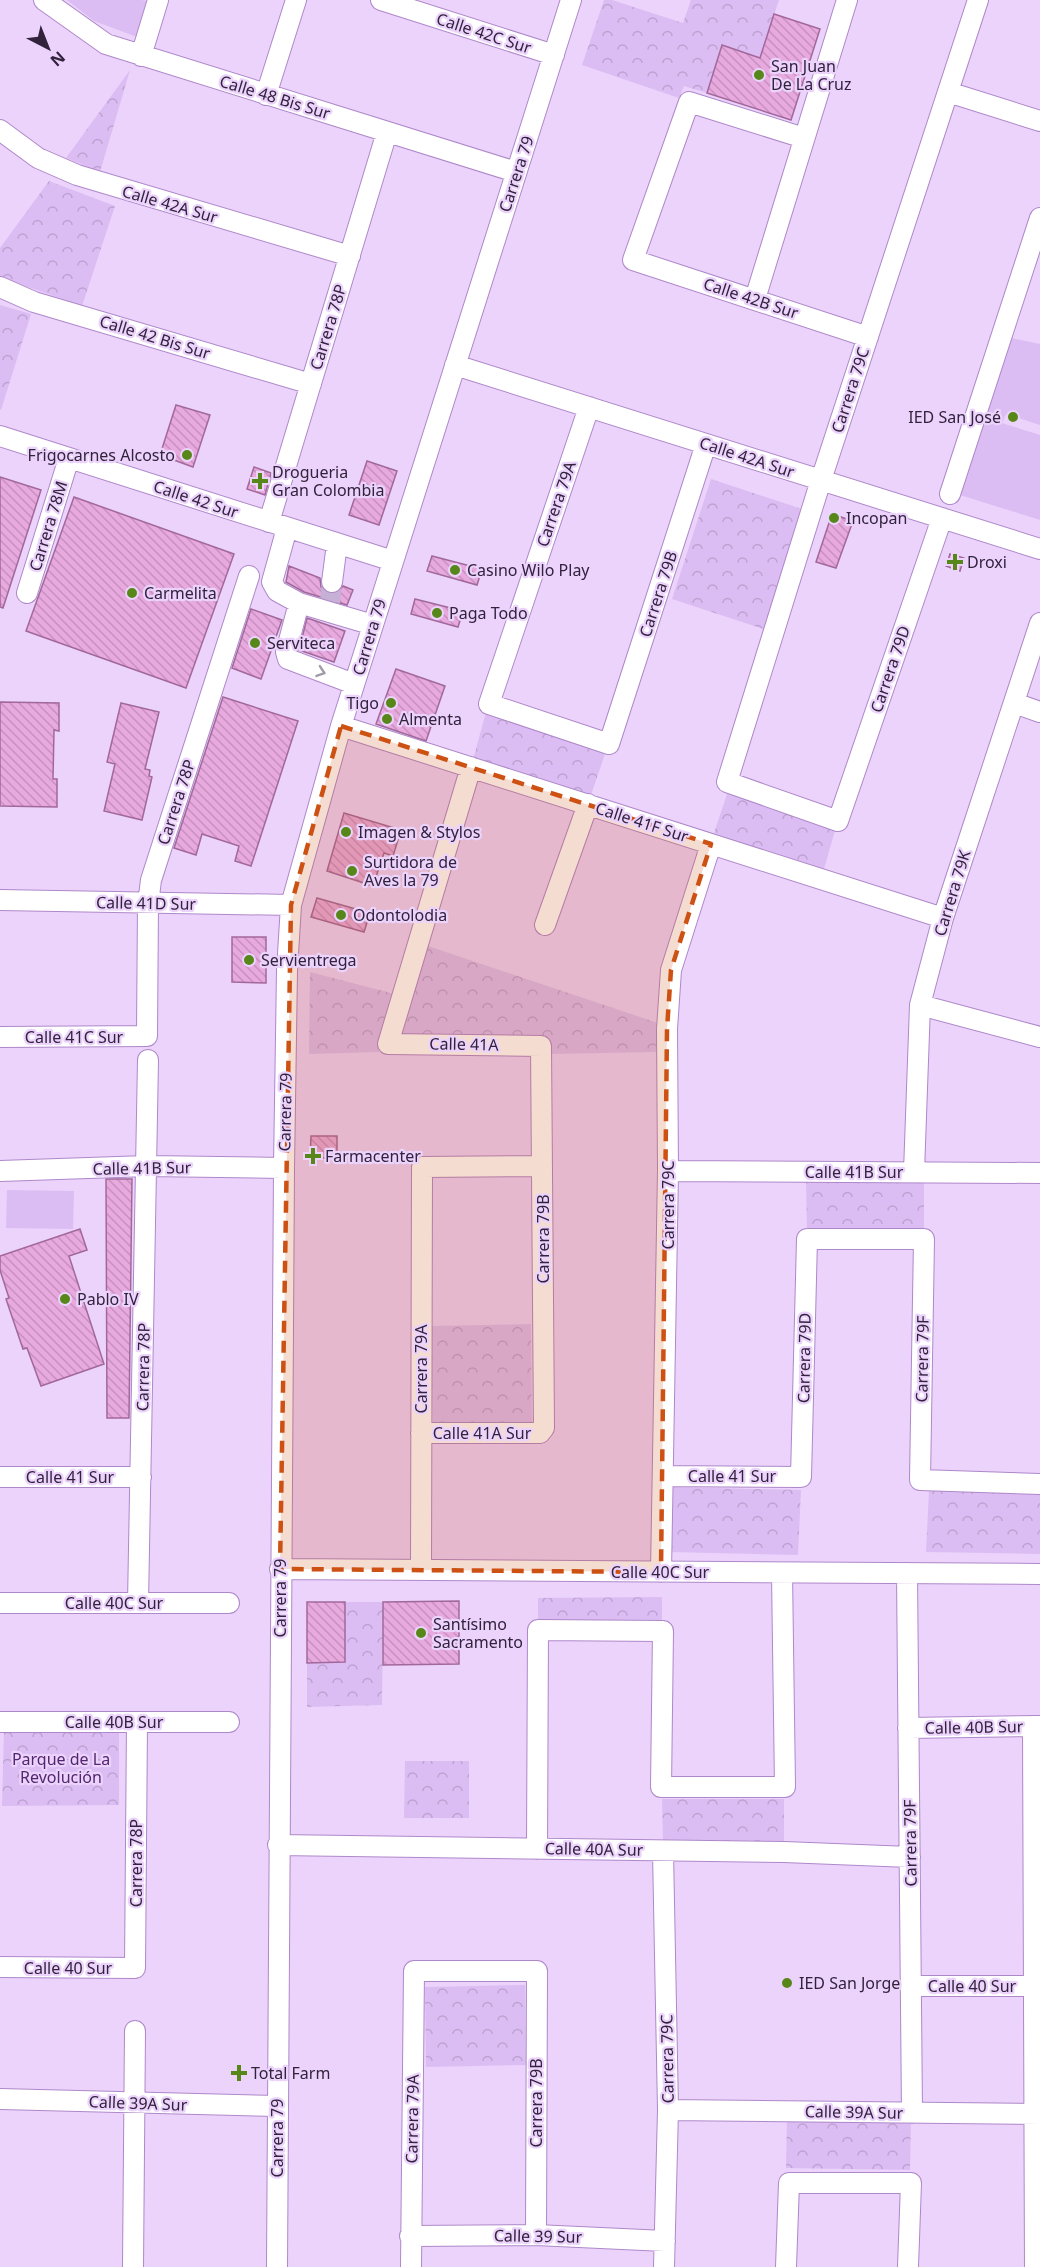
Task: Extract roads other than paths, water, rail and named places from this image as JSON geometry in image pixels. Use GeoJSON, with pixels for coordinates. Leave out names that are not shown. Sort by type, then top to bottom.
{"type":"FeatureCollection","features":[{"type":"Feature","properties":{"kind":"street","name":"Calle 48 Bis Sur"},"geometry":{"type":"LineString","coordinates":[[44,0],[106,44],[516,172]]}},
{"type":"Feature","properties":{"kind":"street"},"geometry":{"type":"LineString","coordinates":[[141,56],[158,0]]}},
{"type":"Feature","properties":{"kind":"street"},"geometry":{"type":"LineString","coordinates":[[266,94],[296,0]]}},
{"type":"Feature","properties":{"kind":"street","name":"Calle 42C Sur"},"geometry":{"type":"LineString","coordinates":[[381,0],[424,7],[554,55]]}},
{"type":"Feature","properties":{"kind":"street","name":"Carrera 79"},"geometry":{"type":"LineString","coordinates":[[277,2267],[284,1168],[287,970],[291,905],[354,684],[572,0]]}},
{"type":"Feature","properties":{"kind":"street"},"geometry":{"type":"LineString","coordinates":[[755,299],[847,0]]}},
{"type":"Feature","properties":{"kind":"street","name":"Carrera 79C"},"geometry":{"type":"LineString","coordinates":[[838,821],[727,782],[821,480],[978,0]]}},
{"type":"Feature","properties":{"kind":"street"},"geometry":{"type":"LineString","coordinates":[[948,92],[1040,121]]}},
{"type":"Feature","properties":{"kind":"street","name":"Calle 42B Sur"},"geometry":{"type":"LineString","coordinates":[[804,138],[689,102],[633,260],[868,337]]}},
{"type":"Feature","properties":{"kind":"street","name":"Calle 42A Sur"},"geometry":{"type":"LineString","coordinates":[[0,130],[38,158],[77,176],[350,256]]}},
{"type":"Feature","properties":{"kind":"street","name":"Carrera 78P"},"geometry":{"type":"LineString","coordinates":[[299,603],[277,591],[272,582],[278,525],[311,384],[387,132]]}},
{"type":"Feature","properties":{"kind":"street"},"geometry":{"type":"LineString","coordinates":[[950,494],[1036,247],[1040,218]]}},
{"type":"Feature","properties":{"kind":"street","name":"Calle 42 Bis Sur"},"geometry":{"type":"LineString","coordinates":[[0,287],[34,302],[311,384]]}},
{"type":"Feature","properties":{"kind":"street","name":"Calle 42A Sur"},"geometry":{"type":"LineString","coordinates":[[455,365],[1040,549]]}},
{"type":"Feature","properties":{"kind":"street","name":"Carrera 79A"},"geometry":{"type":"LineString","coordinates":[[589,407],[489,704],[609,744]]}},
{"type":"Feature","properties":{"kind":"street","name":"Calle 42 Sur"},"geometry":{"type":"LineString","coordinates":[[0,436],[393,561]]}},
{"type":"Feature","properties":{"kind":"street","name":"Carrera 79B"},"geometry":{"type":"LineString","coordinates":[[609,744],[706,444]]}},
{"type":"Feature","properties":{"kind":"street","name":"Carrera 78M"},"geometry":{"type":"LineString","coordinates":[[27,593],[69,458]]}},
{"type":"Feature","properties":{"kind":"street","name":"Carrera 79D"},"geometry":{"type":"LineString","coordinates":[[838,821],[942,518]]}},
{"type":"Feature","properties":{"kind":"street"},"geometry":{"type":"LineString","coordinates":[[332,582],[337,544]]}},
{"type":"Feature","properties":{"kind":"street","name":"Carrera 78P"},"geometry":{"type":"LineString","coordinates":[[147,1036],[148,904],[151,880],[249,576]]}},
{"type":"Feature","properties":{"kind":"street"},"geometry":{"type":"LineString","coordinates":[[354,684],[292,663],[288,659],[286,652],[299,603],[329,607],[373,625]]}},
{"type":"Feature","properties":{"kind":"street","name":"Carrera 79K"},"geometry":{"type":"LineString","coordinates":[[914,1172],[920,1005],[943,918],[1040,623]]}},
{"type":"Feature","properties":{"kind":"street"},"geometry":{"type":"LineString","coordinates":[[1014,703],[1040,712]]}},
{"type":"Feature","properties":{"kind":"street","name":"Calle 41F Sur"},"geometry":{"type":"LineString","coordinates":[[341,726],[943,918]]}},
{"type":"Feature","properties":{"kind":"street","name":"Calle 41A"},"geometry":{"type":"LineString","coordinates":[[471,767],[388,1044],[541,1046]]}},
{"type":"Feature","properties":{"kind":"street"},"geometry":{"type":"LineString","coordinates":[[545,925],[588,804]]}},
{"type":"Feature","properties":{"kind":"street","name":"Carrera 79C"},"geometry":{"type":"LineString","coordinates":[[661,1572],[668,1171],[667,1044],[671,970],[711,844]]}},
{"type":"Feature","properties":{"kind":"street","name":"Calle 41D Sur"},"geometry":{"type":"LineString","coordinates":[[0,900],[291,905]]}},
{"type":"Feature","properties":{"kind":"street"},"geometry":{"type":"LineString","coordinates":[[920,1005],[1039,1033]]}},
{"type":"Feature","properties":{"kind":"street","name":"Calle 41C Sur"},"geometry":{"type":"LineString","coordinates":[[0,1037],[147,1036]]}},
{"type":"Feature","properties":{"kind":"street","name":"Carrera 79B"},"geometry":{"type":"LineString","coordinates":[[541,1046],[542,1431]]}},
{"type":"Feature","properties":{"kind":"street","name":"Carrera 78P"},"geometry":{"type":"LineString","coordinates":[[138,1603],[148,1060]]}},
{"type":"Feature","properties":{"kind":"street","name":"Calle 41B Sur"},"geometry":{"type":"LineString","coordinates":[[0,1171],[147,1166],[284,1168]]}},
{"type":"Feature","properties":{"kind":"street","name":"Carrera 79A"},"geometry":{"type":"LineString","coordinates":[[421,1570],[422,1167],[542,1166]]}},
{"type":"Feature","properties":{"kind":"street","name":"Calle 41B Sur"},"geometry":{"type":"LineString","coordinates":[[668,1171],[1040,1173]]}},
{"type":"Feature","properties":{"kind":"street","name":"Carrera 79D"},"geometry":{"type":"LineString","coordinates":[[801,1477],[807,1239],[924,1239]]}},
{"type":"Feature","properties":{"kind":"street","name":"Carrera 79F"},"geometry":{"type":"LineString","coordinates":[[924,1239],[920,1480],[1040,1484]]}},
{"type":"Feature","properties":{"kind":"street","name":"Calle 41A Sur"},"geometry":{"type":"LineString","coordinates":[[421,1433],[542,1431]]}},
{"type":"Feature","properties":{"kind":"street","name":"Calle 41 Sur"},"geometry":{"type":"LineString","coordinates":[[663,1476],[801,1477]]}},
{"type":"Feature","properties":{"kind":"street","name":"Calle 41 Sur"},"geometry":{"type":"LineString","coordinates":[[0,1477],[141,1477]]}},
{"type":"Feature","properties":{"kind":"street","name":"Calle 40C Sur"},"geometry":{"type":"LineString","coordinates":[[280,1569],[1040,1574]]}},
{"type":"Feature","properties":{"kind":"street"},"geometry":{"type":"LineString","coordinates":[[537,1848],[538,1630],[663,1631],[662,1787],[785,1787],[782,1573]]}},
{"type":"Feature","properties":{"kind":"street","name":"Carrera 79F"},"geometry":{"type":"LineString","coordinates":[[907,1574],[912,2112]]}},
{"type":"Feature","properties":{"kind":"street","name":"Calle 40C Sur"},"geometry":{"type":"LineString","coordinates":[[0,1603],[229,1603]]}},
{"type":"Feature","properties":{"kind":"street","name":"Calle 40B Sur"},"geometry":{"type":"LineString","coordinates":[[0,1722],[229,1722]]}},
{"type":"Feature","properties":{"kind":"street","name":"Carrera 78P"},"geometry":{"type":"LineString","coordinates":[[135,1968],[137,1722]]}},
{"type":"Feature","properties":{"kind":"street"},"geometry":{"type":"LineString","coordinates":[[1035,2267],[1036,1726]]}},
{"type":"Feature","properties":{"kind":"street","name":"Calle 40B Sur"},"geometry":{"type":"LineString","coordinates":[[909,1728],[1036,1726]]}},
{"type":"Feature","properties":{"kind":"street","name":"Calle 40A Sur"},"geometry":{"type":"LineString","coordinates":[[278,1845],[537,1848],[910,1857]]}},
{"type":"Feature","properties":{"kind":"street","name":"Carrera 79C"},"geometry":{"type":"LineString","coordinates":[[663,1851],[668,2110],[664,2267]]}},
{"type":"Feature","properties":{"kind":"street","name":"Calle 40 Sur"},"geometry":{"type":"LineString","coordinates":[[0,1967],[135,1968]]}},
{"type":"Feature","properties":{"kind":"street","name":"Carrera 79A"},"geometry":{"type":"LineString","coordinates":[[411,2267],[414,1971]]}},
{"type":"Feature","properties":{"kind":"street","name":"Carrera 79B"},"geometry":{"type":"LineString","coordinates":[[414,1971],[537,1971],[536,2235]]}},
{"type":"Feature","properties":{"kind":"street","name":"Calle 40 Sur"},"geometry":{"type":"LineString","coordinates":[[911,1986],[1034,1986]]}},
{"type":"Feature","properties":{"kind":"street"},"geometry":{"type":"LineString","coordinates":[[133,2267],[135,2031]]}},
{"type":"Feature","properties":{"kind":"street","name":"Calle 39A Sur"},"geometry":{"type":"LineString","coordinates":[[0,2099],[277,2106]]}},
{"type":"Feature","properties":{"kind":"street","name":"Calle 39A Sur"},"geometry":{"type":"LineString","coordinates":[[668,2110],[1037,2114]]}},
{"type":"Feature","properties":{"kind":"street"},"geometry":{"type":"LineString","coordinates":[[786,2267],[789,2182],[910,2183],[908,2267]]}},
{"type":"Feature","properties":{"kind":"street","name":"Calle 39 Sur"},"geometry":{"type":"LineString","coordinates":[[410,2236],[536,2235],[665,2241]]}},
{"type":"Feature","properties":{"kind":"tunnel"},"geometry":{"type":"LineString","coordinates":[[330,602],[332,582]]}},
{"type":"Feature","properties":{"kind":"place","name":"San Juan De La Cruz"},"geometry":{"type":"Point","coordinates":[759,75]}},
{"type":"Feature","properties":{"kind":"place","name":"IED San José"},"geometry":{"type":"Point","coordinates":[1013,417]}},
{"type":"Feature","properties":{"kind":"place","name":"Frigocarnes Alcosto"},"geometry":{"type":"Point","coordinates":[187,455]}},
{"type":"Feature","properties":{"kind":"place","name":"Drogueria Gran Colombia"},"geometry":{"type":"Point","coordinates":[260,481]}},
{"type":"Feature","properties":{"kind":"place","name":"Incopan"},"geometry":{"type":"Point","coordinates":[834,518]}},
{"type":"Feature","properties":{"kind":"place","name":"Droxi"},"geometry":{"type":"Point","coordinates":[955,562]}},
{"type":"Feature","properties":{"kind":"place","name":"Casino Wilo Play"},"geometry":{"type":"Point","coordinates":[455,570]}},
{"type":"Feature","properties":{"kind":"place","name":"Carmelita"},"geometry":{"type":"Point","coordinates":[132,593]}},
{"type":"Feature","properties":{"kind":"place","name":"Paga Todo"},"geometry":{"type":"Point","coordinates":[437,613]}},
{"type":"Feature","properties":{"kind":"place","name":"Serviteca"},"geometry":{"type":"Point","coordinates":[255,643]}},
{"type":"Feature","properties":{"kind":"place","name":"Tigo"},"geometry":{"type":"Point","coordinates":[391,703]}},
{"type":"Feature","properties":{"kind":"place","name":"Almenta"},"geometry":{"type":"Point","coordinates":[387,719]}},
{"type":"Feature","properties":{"kind":"place","name":"Imagen & Stylos"},"geometry":{"type":"Point","coordinates":[346,832]}},
{"type":"Feature","properties":{"kind":"place","name":"Surtidora de Aves la 79"},"geometry":{"type":"Point","coordinates":[352,871]}},
{"type":"Feature","properties":{"kind":"place","name":"Odontolodia"},"geometry":{"type":"Point","coordinates":[341,915]}},
{"type":"Feature","properties":{"kind":"place","name":"Servientrega"},"geometry":{"type":"Point","coordinates":[249,960]}},
{"type":"Feature","properties":{"kind":"place","name":"Farmacenter"},"geometry":{"type":"Point","coordinates":[313,1156]}},
{"type":"Feature","properties":{"kind":"place","name":"Pablo IV"},"geometry":{"type":"Point","coordinates":[65,1299]}},
{"type":"Feature","properties":{"kind":"place","name":"Santísimo Sacramento"},"geometry":{"type":"Point","coordinates":[421,1633]}},
{"type":"Feature","properties":{"kind":"place","name":"IED San Jorge"},"geometry":{"type":"Point","coordinates":[787,1983]}},
{"type":"Feature","properties":{"kind":"place","name":"Total Farm"},"geometry":{"type":"Point","coordinates":[239,2073]}},
{"type":"Feature","properties":{"kind":"park label","name":"Parque de La Revolución"},"geometry":{"type":"Point","coordinates":[61,1768]}}]}
